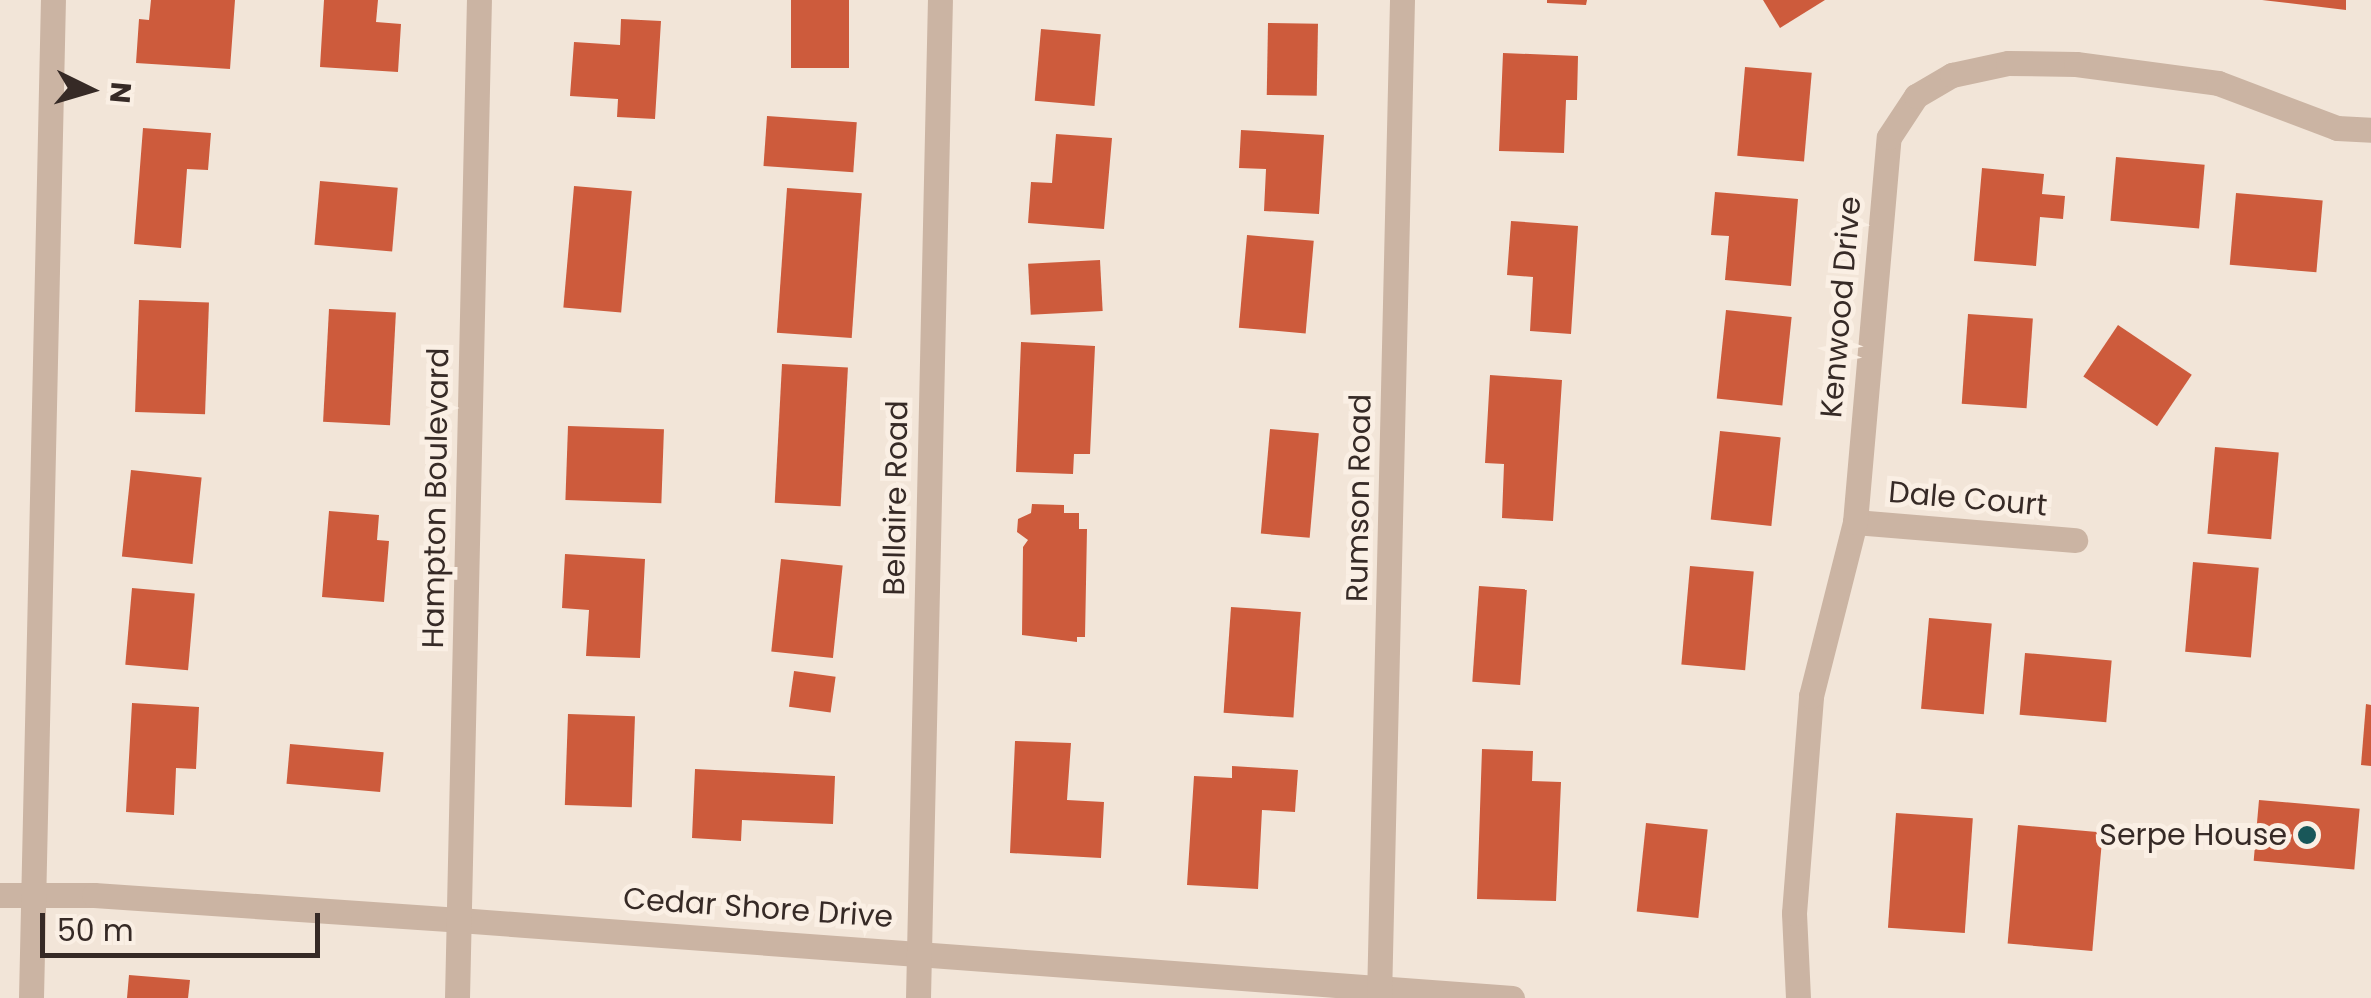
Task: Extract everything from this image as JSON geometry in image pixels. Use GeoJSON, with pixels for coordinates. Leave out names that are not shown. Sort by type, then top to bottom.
{"type":"FeatureCollection","features":[{"type":"Feature","properties":{"kind":"street"},"geometry":{"type":"LineString","coordinates":[[31,998],[53,0]]}},
{"type":"Feature","properties":{"kind":"street","name":"Hampton Boulevard"},"geometry":{"type":"LineString","coordinates":[[457,998],[480,0]]}},
{"type":"Feature","properties":{"kind":"street","name":"Bellaire Road"},"geometry":{"type":"LineString","coordinates":[[918,998],[940,0]]}},
{"type":"Feature","properties":{"kind":"street","name":"Rumson Road"},"geometry":{"type":"LineString","coordinates":[[1379,993],[1402,0]]}},
{"type":"Feature","properties":{"kind":"street","name":"Kenwood Drive"},"geometry":{"type":"LineString","coordinates":[[1798,998],[1794,914],[1811,696],[1855,522],[1889,138],[1916,96],[1952,75],[2008,63],[2076,64],[2218,82],[2337,128],[2371,130]]}},
{"type":"Feature","properties":{"kind":"street","name":"Dale Court"},"geometry":{"type":"LineString","coordinates":[[1855,522],[2075,540]]}},
{"type":"Feature","properties":{"kind":"street","name":"Cedar Shore Drive"},"geometry":{"type":"LineString","coordinates":[[0,894],[459,920],[919,952],[1379,993],[1512,998]]}},
{"type":"Feature","properties":{"kind":"building"},"geometry":{"type":"Polygon","coordinates":[[[151,0],[235,0],[230,69],[136,63],[139,19],[149,20],[151,0]]]}},
{"type":"Feature","properties":{"kind":"building"},"geometry":{"type":"Polygon","coordinates":[[[324,0],[378,0],[376,22],[401,24],[398,72],[320,67],[324,0]]]}},
{"type":"Feature","properties":{"kind":"building"},"geometry":{"type":"Polygon","coordinates":[[[791,0],[849,0],[849,68],[791,68],[791,0]]]}},
{"type":"Feature","properties":{"kind":"building"},"geometry":{"type":"Polygon","coordinates":[[[1547,0],[1587,0],[1586,5],[1547,0]]]}},
{"type":"Feature","properties":{"kind":"building"},"geometry":{"type":"Polygon","coordinates":[[[1763,0],[1825,0],[1780,28],[1763,0]]]}},
{"type":"Feature","properties":{"kind":"building"},"geometry":{"type":"Polygon","coordinates":[[[2262,0],[2346,0],[2346,10],[2262,0]]]}},
{"type":"Feature","properties":{"kind":"building"},"geometry":{"type":"Polygon","coordinates":[[[621,19],[661,21],[655,119],[617,117],[618,99],[570,96],[574,42],[620,45],[621,19]]]}},
{"type":"Feature","properties":{"kind":"building"},"geometry":{"type":"Polygon","coordinates":[[[1268,23],[1318,24],[1317,96],[1267,95],[1268,23]]]}},
{"type":"Feature","properties":{"kind":"building"},"geometry":{"type":"Polygon","coordinates":[[[1041,29],[1101,34],[1094,106],[1035,101],[1041,29]]]}},
{"type":"Feature","properties":{"kind":"building"},"geometry":{"type":"Polygon","coordinates":[[[1503,53],[1578,56],[1577,100],[1566,100],[1564,153],[1499,151],[1503,53]]]}},
{"type":"Feature","properties":{"kind":"building"},"geometry":{"type":"Polygon","coordinates":[[[1745,67],[1812,73],[1804,162],[1737,156],[1745,67]]]}},
{"type":"Feature","properties":{"kind":"building"},"geometry":{"type":"Polygon","coordinates":[[[767,116],[857,122],[853,172],[764,166],[767,116]]]}},
{"type":"Feature","properties":{"kind":"building"},"geometry":{"type":"Polygon","coordinates":[[[143,128],[211,133],[208,170],[187,169],[181,248],[134,244],[143,128]]]}},
{"type":"Feature","properties":{"kind":"building"},"geometry":{"type":"Polygon","coordinates":[[[1241,130],[1324,135],[1319,214],[1264,211],[1266,169],[1239,168],[1241,130]]]}},
{"type":"Feature","properties":{"kind":"building"},"geometry":{"type":"Polygon","coordinates":[[[1056,134],[1112,138],[1104,229],[1028,223],[1031,182],[1052,183],[1056,134]]]}},
{"type":"Feature","properties":{"kind":"building"},"geometry":{"type":"Polygon","coordinates":[[[2116,157],[2205,165],[2199,229],[2110,221],[2116,157]]]}},
{"type":"Feature","properties":{"kind":"building"},"geometry":{"type":"Polygon","coordinates":[[[1982,168],[2044,174],[2042,194],[2065,196],[2063,219],[2040,217],[2036,266],[1974,261],[1982,168]]]}},
{"type":"Feature","properties":{"kind":"building"},"geometry":{"type":"Polygon","coordinates":[[[320,181],[398,188],[392,252],[314,245],[320,181]]]}},
{"type":"Feature","properties":{"kind":"building"},"geometry":{"type":"Polygon","coordinates":[[[574,186],[632,191],[621,313],[563,308],[574,186]]]}},
{"type":"Feature","properties":{"kind":"building"},"geometry":{"type":"Polygon","coordinates":[[[787,188],[862,193],[852,338],[777,333],[787,188]]]}},
{"type":"Feature","properties":{"kind":"building"},"geometry":{"type":"Polygon","coordinates":[[[1715,192],[1798,199],[1791,286],[1725,280],[1729,236],[1711,235],[1715,192]]]}},
{"type":"Feature","properties":{"kind":"building"},"geometry":{"type":"Polygon","coordinates":[[[2236,193],[2323,201],[2316,272],[2230,265],[2236,193]]]}},
{"type":"Feature","properties":{"kind":"building"},"geometry":{"type":"Polygon","coordinates":[[[1511,221],[1578,226],[1571,334],[1530,331],[1533,277],[1507,275],[1511,221]]]}},
{"type":"Feature","properties":{"kind":"building"},"geometry":{"type":"Polygon","coordinates":[[[1247,235],[1314,241],[1306,333],[1239,328],[1247,235]]]}},
{"type":"Feature","properties":{"kind":"building"},"geometry":{"type":"Polygon","coordinates":[[[1100,260],[1103,311],[1031,315],[1028,264],[1100,260]]]}},
{"type":"Feature","properties":{"kind":"building"},"geometry":{"type":"Polygon","coordinates":[[[139,300],[209,302],[205,414],[135,412],[139,300]]]}},
{"type":"Feature","properties":{"kind":"building"},"geometry":{"type":"Polygon","coordinates":[[[329,309],[396,313],[390,425],[323,422],[329,309]]]}},
{"type":"Feature","properties":{"kind":"building"},"geometry":{"type":"Polygon","coordinates":[[[1726,310],[1792,317],[1782,405],[1717,399],[1726,310]]]}},
{"type":"Feature","properties":{"kind":"building"},"geometry":{"type":"Polygon","coordinates":[[[1968,314],[2033,319],[2027,408],[1962,404],[1968,314]]]}},
{"type":"Feature","properties":{"kind":"building"},"geometry":{"type":"Polygon","coordinates":[[[2118,325],[2192,375],[2157,426],[2083,376],[2118,325]]]}},
{"type":"Feature","properties":{"kind":"building"},"geometry":{"type":"Polygon","coordinates":[[[1021,342],[1095,346],[1090,454],[1074,454],[1073,474],[1016,472],[1021,342]]]}},
{"type":"Feature","properties":{"kind":"building"},"geometry":{"type":"Polygon","coordinates":[[[782,364],[848,367],[841,506],[775,503],[782,364]]]}},
{"type":"Feature","properties":{"kind":"building"},"geometry":{"type":"Polygon","coordinates":[[[1490,375],[1562,380],[1553,521],[1502,518],[1504,464],[1485,463],[1490,375]]]}},
{"type":"Feature","properties":{"kind":"building"},"geometry":{"type":"Polygon","coordinates":[[[568,426],[664,429],[661,503],[565,500],[568,426]]]}},
{"type":"Feature","properties":{"kind":"building"},"geometry":{"type":"Polygon","coordinates":[[[1270,429],[1319,433],[1310,538],[1261,534],[1270,429]]]}},
{"type":"Feature","properties":{"kind":"building"},"geometry":{"type":"Polygon","coordinates":[[[1720,431],[1781,437],[1771,526],[1711,520],[1720,431]]]}},
{"type":"Feature","properties":{"kind":"building"},"geometry":{"type":"Polygon","coordinates":[[[2215,447],[2279,453],[2271,539],[2207,534],[2215,447]]]}},
{"type":"Feature","properties":{"kind":"building"},"geometry":{"type":"Polygon","coordinates":[[[131,470],[202,477],[193,564],[122,557],[131,470]]]}},
{"type":"Feature","properties":{"kind":"building"},"geometry":{"type":"Polygon","coordinates":[[[1032,504],[1064,505],[1064,513],[1079,513],[1079,529],[1087,529],[1085,637],[1077,637],[1077,642],[1022,635],[1023,547],[1028,540],[1017,532],[1018,519],[1031,513],[1032,504]]]}},
{"type":"Feature","properties":{"kind":"building"},"geometry":{"type":"Polygon","coordinates":[[[329,511],[379,515],[377,540],[389,541],[384,602],[322,597],[329,511]]]}},
{"type":"Feature","properties":{"kind":"building"},"geometry":{"type":"Polygon","coordinates":[[[565,554],[645,559],[640,658],[586,656],[589,610],[562,608],[565,554]]]}},
{"type":"Feature","properties":{"kind":"building"},"geometry":{"type":"Polygon","coordinates":[[[781,559],[843,565],[833,658],[771,651],[781,559]]]}},
{"type":"Feature","properties":{"kind":"building"},"geometry":{"type":"Polygon","coordinates":[[[2193,562],[2259,568],[2251,657],[2185,652],[2193,562]]]}},
{"type":"Feature","properties":{"kind":"building"},"geometry":{"type":"Polygon","coordinates":[[[1690,566],[1754,572],[1745,670],[1681,665],[1690,566]]]}},
{"type":"Feature","properties":{"kind":"building"},"geometry":{"type":"Polygon","coordinates":[[[1479,586],[1527,589],[1520,685],[1472,682],[1479,586]]]}},
{"type":"Feature","properties":{"kind":"building"},"geometry":{"type":"Polygon","coordinates":[[[132,588],[195,593],[188,670],[125,665],[132,588]]]}},
{"type":"Feature","properties":{"kind":"building"},"geometry":{"type":"Polygon","coordinates":[[[1231,607],[1301,612],[1293,718],[1224,713],[1231,607]]]}},
{"type":"Feature","properties":{"kind":"building"},"geometry":{"type":"Polygon","coordinates":[[[1929,618],[1992,623],[1984,714],[1921,709],[1929,618]]]}},
{"type":"Feature","properties":{"kind":"building"},"geometry":{"type":"Polygon","coordinates":[[[2025,653],[2112,661],[2106,722],[2020,715],[2025,653]]]}},
{"type":"Feature","properties":{"kind":"building"},"geometry":{"type":"Polygon","coordinates":[[[794,671],[836,677],[831,712],[789,707],[794,671]]]}},
{"type":"Feature","properties":{"kind":"building"},"geometry":{"type":"Polygon","coordinates":[[[132,703],[199,707],[196,769],[176,768],[174,815],[126,812],[132,703]]]}},
{"type":"Feature","properties":{"kind":"building"},"geometry":{"type":"Polygon","coordinates":[[[2366,704],[2371,705],[2371,766],[2361,765],[2366,704]]]}},
{"type":"Feature","properties":{"kind":"building"},"geometry":{"type":"Polygon","coordinates":[[[568,714],[635,716],[632,807],[565,805],[568,714]]]}},
{"type":"Feature","properties":{"kind":"building"},"geometry":{"type":"Polygon","coordinates":[[[1015,741],[1071,743],[1067,800],[1104,802],[1101,858],[1010,853],[1015,741]]]}},
{"type":"Feature","properties":{"kind":"building"},"geometry":{"type":"Polygon","coordinates":[[[290,744],[384,752],[380,792],[287,784],[290,744]]]}},
{"type":"Feature","properties":{"kind":"building"},"geometry":{"type":"Polygon","coordinates":[[[1482,749],[1533,751],[1532,781],[1561,782],[1556,901],[1477,899],[1482,749]]]}},
{"type":"Feature","properties":{"kind":"building"},"geometry":{"type":"Polygon","coordinates":[[[1232,766],[1298,770],[1295,812],[1262,810],[1258,889],[1187,885],[1194,776],[1232,778],[1232,766]]]}},
{"type":"Feature","properties":{"kind":"building"},"geometry":{"type":"Polygon","coordinates":[[[695,769],[835,776],[833,824],[742,820],[741,841],[692,838],[695,769]]]}},
{"type":"Feature","properties":{"kind":"building","name":"Serpe House"},"geometry":{"type":"Polygon","coordinates":[[[2259,800],[2360,809],[2354,870],[2254,861],[2259,800]]]}},
{"type":"Feature","properties":{"kind":"building"},"geometry":{"type":"Polygon","coordinates":[[[1896,813],[1973,818],[1965,933],[1888,928],[1896,813]]]}},
{"type":"Feature","properties":{"kind":"building"},"geometry":{"type":"Polygon","coordinates":[[[1646,823],[1708,829],[1698,918],[1637,912],[1646,823]]]}},
{"type":"Feature","properties":{"kind":"building"},"geometry":{"type":"Polygon","coordinates":[[[2018,825],[2103,832],[2092,951],[2008,944],[2018,825]]]}},
{"type":"Feature","properties":{"kind":"building"},"geometry":{"type":"Polygon","coordinates":[[[129,975],[190,980],[188,998],[127,998],[129,975]]]}},
{"type":"Feature","properties":{"kind":"place","name":"Serpe House"},"geometry":{"type":"Point","coordinates":[2307,835]}}]}
